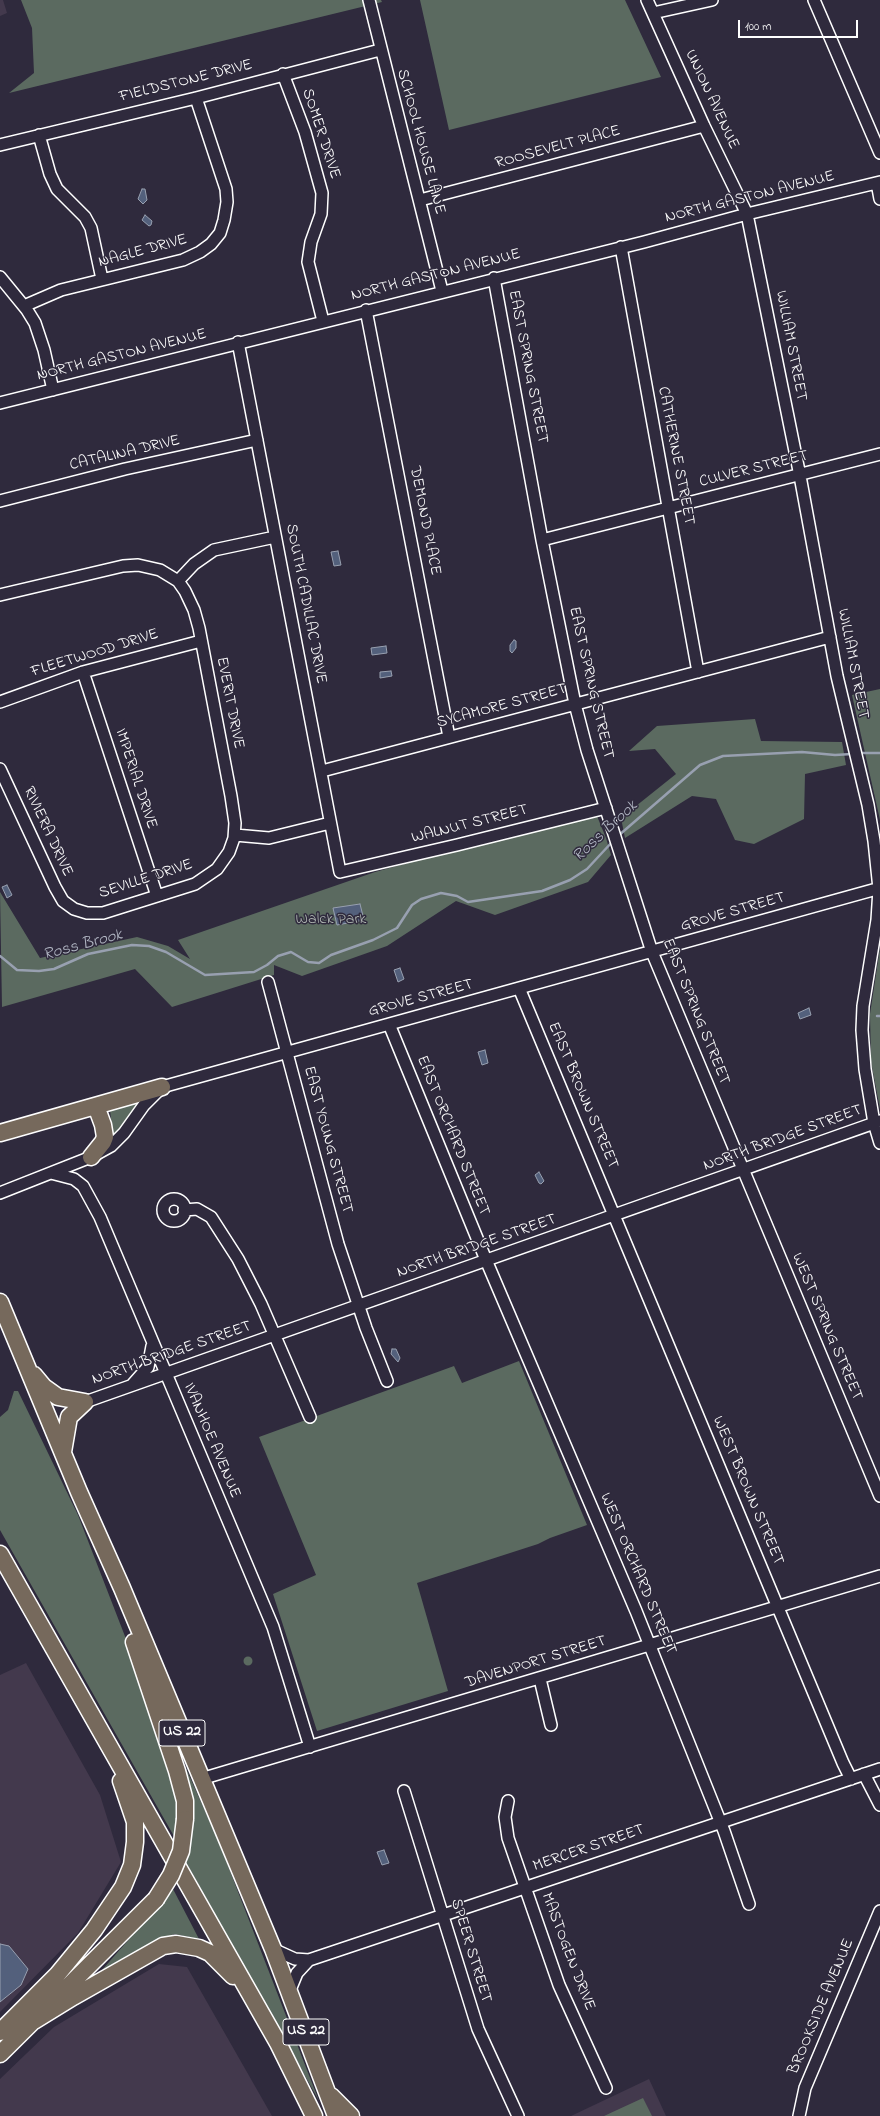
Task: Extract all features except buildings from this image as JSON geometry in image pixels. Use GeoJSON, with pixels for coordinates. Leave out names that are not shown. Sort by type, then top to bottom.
{"type":"FeatureCollection","features":[{"type":"Feature","properties":{"kind":"highway"},"geometry":{"type":"LineString","coordinates":[[0,1132],[162,1087]]}},
{"type":"Feature","properties":{"kind":"highway"},"geometry":{"type":"LineString","coordinates":[[91,1157],[103,1142],[105,1137],[104,1124],[96,1106]]}},
{"type":"Feature","properties":{"kind":"highway","name":"US 22"},"geometry":{"type":"LineString","coordinates":[[0,1302],[62,1453],[122,1588],[290,1990],[336,2116]]}},
{"type":"Feature","properties":{"kind":"highway"},"geometry":{"type":"LineString","coordinates":[[27,1367],[44,1387],[58,1396],[85,1402]]}},
{"type":"Feature","properties":{"kind":"highway"},"geometry":{"type":"LineString","coordinates":[[62,1453],[65,1431],[70,1417],[85,1402]]}},
{"type":"Feature","properties":{"kind":"highway"},"geometry":{"type":"LineString","coordinates":[[0,2054],[156,1899],[171,1875],[181,1851],[185,1819],[184,1801],[178,1771],[90,1518]]}},
{"type":"Feature","properties":{"kind":"highway","name":"US 22"},"geometry":{"type":"LineString","coordinates":[[0,1554],[278,2043],[314,2116]]}},
{"type":"Feature","properties":{"kind":"highway"},"geometry":{"type":"LineString","coordinates":[[0,2032],[57,1975],[94,1930],[122,1887],[132,1865],[135,1842],[134,1822],[107,1742]]}},
{"type":"Feature","properties":{"kind":"highway"},"geometry":{"type":"LineString","coordinates":[[34,2021],[152,1951],[163,1946],[176,1944],[199,1948],[210,1953],[223,1964],[255,2002]]}},
{"type":"Feature","properties":{"kind":"highway"},"geometry":{"type":"LineString","coordinates":[[328,2093],[351,2116]]}},
{"type":"Feature","properties":{"kind":"street","name":"SCHOOL HOUSE LANE"},"geometry":{"type":"LineString","coordinates":[[369,0],[380,50],[420,200],[442,292]]}},
{"type":"Feature","properties":{"kind":"street","name":"UNION AVENUE"},"geometry":{"type":"LineString","coordinates":[[647,0],[704,126],[747,214]]}},
{"type":"Feature","properties":{"kind":"street"},"geometry":{"type":"LineString","coordinates":[[653,13],[712,0]]}},
{"type":"Feature","properties":{"kind":"street"},"geometry":{"type":"LineString","coordinates":[[814,0],[880,154]]}},
{"type":"Feature","properties":{"kind":"street","name":"FIELDSTONE DRIVE"},"geometry":{"type":"LineString","coordinates":[[0,145],[196,98],[283,74],[380,50]]}},
{"type":"Feature","properties":{"kind":"street","name":"SOMER DRIVE"},"geometry":{"type":"LineString","coordinates":[[283,74],[305,132],[322,193],[321,214],[311,242],[308,262],[323,321]]}},
{"type":"Feature","properties":{"kind":"street","name":"NAGLE DRIVE"},"geometry":{"type":"LineString","coordinates":[[24,306],[61,290],[183,260],[200,252],[211,244],[220,233],[227,202],[226,189],[196,98]]}},
{"type":"Feature","properties":{"kind":"street","name":"ROOSEVELT PLACE"},"geometry":{"type":"LineString","coordinates":[[420,200],[704,126]]}},
{"type":"Feature","properties":{"kind":"street"},"geometry":{"type":"LineString","coordinates":[[39,135],[50,174],[57,189],[85,217],[91,228],[102,279]]}},
{"type":"Feature","properties":{"kind":"street"},"geometry":{"type":"LineString","coordinates":[[878,183],[880,199]]}},
{"type":"Feature","properties":{"kind":"street","name":"NORTH GASTON AVENUE"},"geometry":{"type":"LineString","coordinates":[[0,403],[747,214],[878,183]]}},
{"type":"Feature","properties":{"kind":"street","name":"WILLIAM STREET"},"geometry":{"type":"LineString","coordinates":[[747,214],[800,476],[842,697],[858,763],[874,841],[879,888],[877,920],[863,1006],[862,1030],[864,1069],[877,1122],[880,1143]]}},
{"type":"Feature","properties":{"kind":"street","name":"CATHERINE STREET"},"geometry":{"type":"LineString","coordinates":[[621,247],[698,672]]}},
{"type":"Feature","properties":{"kind":"street"},"geometry":{"type":"LineString","coordinates":[[0,278],[24,306],[35,323],[42,344],[53,390]]}},
{"type":"Feature","properties":{"kind":"street","name":"EAST SPRING STREET"},"geometry":{"type":"LineString","coordinates":[[494,278],[542,540],[575,704],[606,808],[652,952],[744,1170]]}},
{"type":"Feature","properties":{"kind":"street","name":"DEMOND PLACE"},"geometry":{"type":"LineString","coordinates":[[366,310],[449,737]]}},
{"type":"Feature","properties":{"kind":"street","name":"SOUTH CADILLAC DRIVE"},"geometry":{"type":"LineString","coordinates":[[238,342],[322,771],[330,823],[340,872]]}},
{"type":"Feature","properties":{"kind":"street","name":"CATALINA DRIVE"},"geometry":{"type":"LineString","coordinates":[[0,501],[125,469],[257,440]]}},
{"type":"Feature","properties":{"kind":"street","name":"CULVER STREET"},"geometry":{"type":"LineString","coordinates":[[542,540],[669,507],[800,476],[880,454]]}},
{"type":"Feature","properties":{"kind":"street"},"geometry":{"type":"LineString","coordinates":[[0,596],[123,566],[138,565],[160,570],[178,581],[194,564],[214,550],[275,537]]}},
{"type":"Feature","properties":{"kind":"street","name":"EVERIT DRIVE"},"geometry":{"type":"LineString","coordinates":[[178,581],[185,591],[194,610],[201,641],[231,796],[235,835]]}},
{"type":"Feature","properties":{"kind":"street","name":"SYCAMORE STREET"},"geometry":{"type":"LineString","coordinates":[[322,771],[830,637]]}},
{"type":"Feature","properties":{"kind":"street","name":"FLEETWOOD DRIVE"},"geometry":{"type":"LineString","coordinates":[[0,702],[84,672],[126,659],[201,641]]}},
{"type":"Feature","properties":{"kind":"street","name":"IMPERIAL DRIVE"},"geometry":{"type":"LineString","coordinates":[[84,672],[157,896]]}},
{"type":"Feature","properties":{"kind":"street","name":"RIVIERA DRIVE"},"geometry":{"type":"LineString","coordinates":[[0,769],[55,887],[63,901],[68,905]]}},
{"type":"Feature","properties":{"kind":"street","name":"WALNUT STREET"},"geometry":{"type":"LineString","coordinates":[[340,872],[606,808]]}},
{"type":"Feature","properties":{"kind":"street"},"geometry":{"type":"LineString","coordinates":[[235,835],[269,838],[330,823]]}},
{"type":"Feature","properties":{"kind":"street","name":"SEVILLE DRIVE"},"geometry":{"type":"LineString","coordinates":[[68,905],[74,909],[87,913],[103,913],[195,884],[217,869],[229,852],[235,835]]}},
{"type":"Feature","properties":{"kind":"street","name":"GROVE STREET"},"geometry":{"type":"LineString","coordinates":[[162,1087],[879,888]]}},
{"type":"Feature","properties":{"kind":"street","name":"EAST YOUNG STREET"},"geometry":{"type":"LineString","coordinates":[[268,982],[338,1244],[358,1306],[387,1381]]}},
{"type":"Feature","properties":{"kind":"street","name":"EAST BROWN STREET"},"geometry":{"type":"LineString","coordinates":[[519,988],[614,1216]]}},
{"type":"Feature","properties":{"kind":"street","name":"EAST ORCHARD STREET"},"geometry":{"type":"LineString","coordinates":[[390,1024],[486,1260]]}},
{"type":"Feature","properties":{"kind":"street"},"geometry":{"type":"LineString","coordinates":[[0,1193],[102,1152],[117,1141],[138,1112],[162,1087]]}},
{"type":"Feature","properties":{"kind":"street","name":"NORTH BRIDGE STREET"},"geometry":{"type":"LineString","coordinates":[[85,1402],[877,1122]]}},
{"type":"Feature","properties":{"kind":"street","name":"WEST SPRING STREET"},"geometry":{"type":"LineString","coordinates":[[744,1170],[880,1496]]}},
{"type":"Feature","properties":{"kind":"street","name":"IVANHOE AVENUE"},"geometry":{"type":"LineString","coordinates":[[51,1173],[74,1179],[83,1186],[92,1200],[273,1627],[310,1747]]}},
{"type":"Feature","properties":{"kind":"street"},"geometry":{"type":"LineString","coordinates":[[184,1210],[202,1211],[216,1223],[238,1259],[274,1335],[310,1417]]}},
{"type":"Feature","properties":{"kind":"street","name":"WEST BROWN STREET"},"geometry":{"type":"LineString","coordinates":[[614,1216],[851,1779]]}},
{"type":"Feature","properties":{"kind":"street","name":"WEST ORCHARD STREET"},"geometry":{"type":"LineString","coordinates":[[486,1260],[650,1646],[721,1822],[749,1904]]}},
{"type":"Feature","properties":{"kind":"street"},"geometry":{"type":"LineString","coordinates":[[129,1387],[148,1367],[151,1359],[152,1339]]}},
{"type":"Feature","properties":{"kind":"street","name":"DAVENPORT STREET"},"geometry":{"type":"LineString","coordinates":[[201,1780],[880,1576]]}},
{"type":"Feature","properties":{"kind":"street"},"geometry":{"type":"LineString","coordinates":[[540,1678],[551,1725]]}},
{"type":"Feature","properties":{"kind":"street","name":"MERCER STREET"},"geometry":{"type":"LineString","coordinates":[[273,1949],[295,1959],[309,1960],[880,1769]]}},
{"type":"Feature","properties":{"kind":"street"},"geometry":{"type":"LineString","coordinates":[[864,1774],[880,1805]]}},
{"type":"Feature","properties":{"kind":"street","name":"SPEER STREET"},"geometry":{"type":"LineString","coordinates":[[404,1791],[478,2029],[518,2116]]}},
{"type":"Feature","properties":{"kind":"street","name":"MASTOGEN DRIVE"},"geometry":{"type":"LineString","coordinates":[[508,1801],[505,1817],[506,1827],[559,1985],[606,2088]]}},
{"type":"Feature","properties":{"kind":"street","name":"BROOKSIDE AVENUE"},"geometry":{"type":"LineString","coordinates":[[799,2116],[805,2088],[880,1911]]}},
{"type":"Feature","properties":{"kind":"street"},"geometry":{"type":"LineString","coordinates":[[290,1990],[297,1973],[309,1960]]}},
{"type":"Feature","properties":{"kind":"shaded area"},"geometry":{"type":"Polygon","coordinates":[[[0,0],[3,0],[7,13],[0,16],[0,0]]]}},
{"type":"Feature","properties":{"kind":"shaded area"},"geometry":{"type":"Polygon","coordinates":[[[26,1663],[100,1795],[121,1862],[78,1933],[0,2012],[0,1675],[26,1663]]]}},
{"type":"Feature","properties":{"kind":"shaded area"},"geometry":{"type":"Polygon","coordinates":[[[159,1964],[187,1967],[272,2116],[0,2116],[0,2079],[54,2027],[159,1964]]]}},
{"type":"Feature","properties":{"kind":"shaded area"},"geometry":{"type":"Polygon","coordinates":[[[649,2079],[666,2116],[571,2116],[649,2079]]]}},
{"type":"Feature","properties":{"kind":"green space"},"geometry":{"type":"Polygon","coordinates":[[[21,0],[381,0],[382,2],[9,93],[34,73],[32,28],[21,0]]]}},
{"type":"Feature","properties":{"kind":"green space"},"geometry":{"type":"Polygon","coordinates":[[[420,0],[625,0],[661,77],[449,130],[420,0]]]}},
{"type":"Feature","properties":{"kind":"green space"},"geometry":{"type":"Polygon","coordinates":[[[880,689],[880,820],[852,695],[880,689]]]}},
{"type":"Feature","properties":{"kind":"green space"},"geometry":{"type":"Polygon","coordinates":[[[755,719],[761,741],[842,742],[846,765],[805,774],[804,819],[754,844],[735,840],[716,799],[692,796],[625,838],[621,818],[676,774],[655,749],[629,751],[657,726],[755,719]]]}},
{"type":"Feature","properties":{"kind":"green space","name":"Walck Park"},"geometry":{"type":"Polygon","coordinates":[[[597,816],[611,855],[588,882],[495,915],[456,901],[387,946],[302,976],[274,965],[274,975],[172,1007],[135,969],[2,1007],[0,892],[40,958],[137,937],[168,946],[190,959],[178,940],[375,872],[440,854],[597,816]]]}},
{"type":"Feature","properties":{"kind":"green space"},"geometry":{"type":"Polygon","coordinates":[[[880,948],[880,1109],[871,1062],[870,1014],[880,948]]]}},
{"type":"Feature","properties":{"kind":"green space"},"geometry":{"type":"Polygon","coordinates":[[[139,1100],[140,1102],[123,1126],[111,1139],[112,1128],[110,1110],[139,1100]]]}},
{"type":"Feature","properties":{"kind":"green space"},"geometry":{"type":"Polygon","coordinates":[[[519,1361],[587,1525],[550,1538],[538,1544],[417,1583],[448,1691],[317,1731],[273,1594],[316,1575],[259,1437],[454,1366],[462,1383],[519,1361]]]}},
{"type":"Feature","properties":{"kind":"green space"},"geometry":{"type":"Polygon","coordinates":[[[14,1391],[18,1391],[78,1515],[133,1657],[177,1803],[175,1838],[0,1530],[0,1417],[8,1410],[14,1391]]]}},
{"type":"Feature","properties":{"kind":"green space"},"geometry":{"type":"Polygon","coordinates":[[[248,1656],[253,1661],[248,1666],[243,1661],[248,1656]]]}},
{"type":"Feature","properties":{"kind":"green space"},"geometry":{"type":"Polygon","coordinates":[[[185,1766],[218,1840],[319,2101],[186,1862],[194,1818],[185,1766]]]}},
{"type":"Feature","properties":{"kind":"green space"},"geometry":{"type":"Polygon","coordinates":[[[173,1889],[199,1939],[174,1934],[102,1970],[173,1889]]]}},
{"type":"Feature","properties":{"kind":"green space"},"geometry":{"type":"Polygon","coordinates":[[[643,2098],[652,2116],[604,2116],[643,2098]]]}},
{"type":"Feature","properties":{"kind":"water"},"geometry":{"type":"Polygon","coordinates":[[[142,189],[145,189],[147,200],[143,204],[138,199],[142,189]]]}},
{"type":"Feature","properties":{"kind":"water"},"geometry":{"type":"Polygon","coordinates":[[[145,215],[152,221],[151,225],[149,226],[142,220],[145,215]]]}},
{"type":"Feature","properties":{"kind":"water"},"geometry":{"type":"Polygon","coordinates":[[[338,551],[341,565],[334,566],[331,552],[338,551]]]}},
{"type":"Feature","properties":{"kind":"water"},"geometry":{"type":"Polygon","coordinates":[[[514,640],[516,641],[516,648],[512,653],[510,651],[510,645],[514,640]]]}},
{"type":"Feature","properties":{"kind":"water"},"geometry":{"type":"Polygon","coordinates":[[[386,646],[387,653],[372,655],[371,648],[386,646]]]}},
{"type":"Feature","properties":{"kind":"water"},"geometry":{"type":"Polygon","coordinates":[[[391,671],[392,676],[380,678],[380,672],[391,671]]]}},
{"type":"Feature","properties":{"kind":"water"},"geometry":{"type":"Polygon","coordinates":[[[7,885],[12,895],[7,898],[2,887],[7,885]]]}},
{"type":"Feature","properties":{"kind":"water"},"geometry":{"type":"Polygon","coordinates":[[[360,904],[364,920],[337,925],[333,908],[360,904]]]}},
{"type":"Feature","properties":{"kind":"water"},"geometry":{"type":"Polygon","coordinates":[[[400,968],[404,979],[398,982],[394,970],[400,968]]]}},
{"type":"Feature","properties":{"kind":"water"},"geometry":{"type":"Polygon","coordinates":[[[809,1008],[811,1015],[800,1019],[798,1013],[809,1008]]]}},
{"type":"Feature","properties":{"kind":"water"},"geometry":{"type":"Polygon","coordinates":[[[485,1050],[488,1063],[482,1065],[478,1052],[485,1050]]]}},
{"type":"Feature","properties":{"kind":"water"},"geometry":{"type":"Polygon","coordinates":[[[539,1172],[544,1181],[541,1184],[535,1175],[539,1172]]]}},
{"type":"Feature","properties":{"kind":"water"},"geometry":{"type":"Polygon","coordinates":[[[392,1349],[396,1349],[400,1358],[398,1362],[391,1354],[392,1349]]]}},
{"type":"Feature","properties":{"kind":"water"},"geometry":{"type":"Polygon","coordinates":[[[384,1850],[389,1863],[382,1865],[377,1852],[384,1850]]]}},
{"type":"Feature","properties":{"kind":"water"},"geometry":{"type":"Polygon","coordinates":[[[0,1944],[9,1946],[28,1969],[21,1985],[0,2002],[0,1944]]]}},
{"type":"Feature","properties":{"kind":"waterway","name":"Ross Brook"},"geometry":{"type":"LineString","coordinates":[[618,836],[700,765],[723,756],[802,752],[835,755],[852,754]]}},
{"type":"Feature","properties":{"kind":"waterway","name":"Ross Brook"},"geometry":{"type":"LineString","coordinates":[[859,753],[880,753]]}},
{"type":"Feature","properties":{"kind":"waterway","name":"Ross Brook"},"geometry":{"type":"LineString","coordinates":[[0,956],[17,970],[39,971],[54,969],[88,954],[132,945],[149,946],[166,952],[205,975],[254,972],[267,965],[278,956],[291,952],[308,962],[319,963],[331,955],[373,940],[397,928],[412,905],[421,899],[441,893],[457,896],[468,902],[542,891],[570,880],[587,869],[613,841]]}}]}
